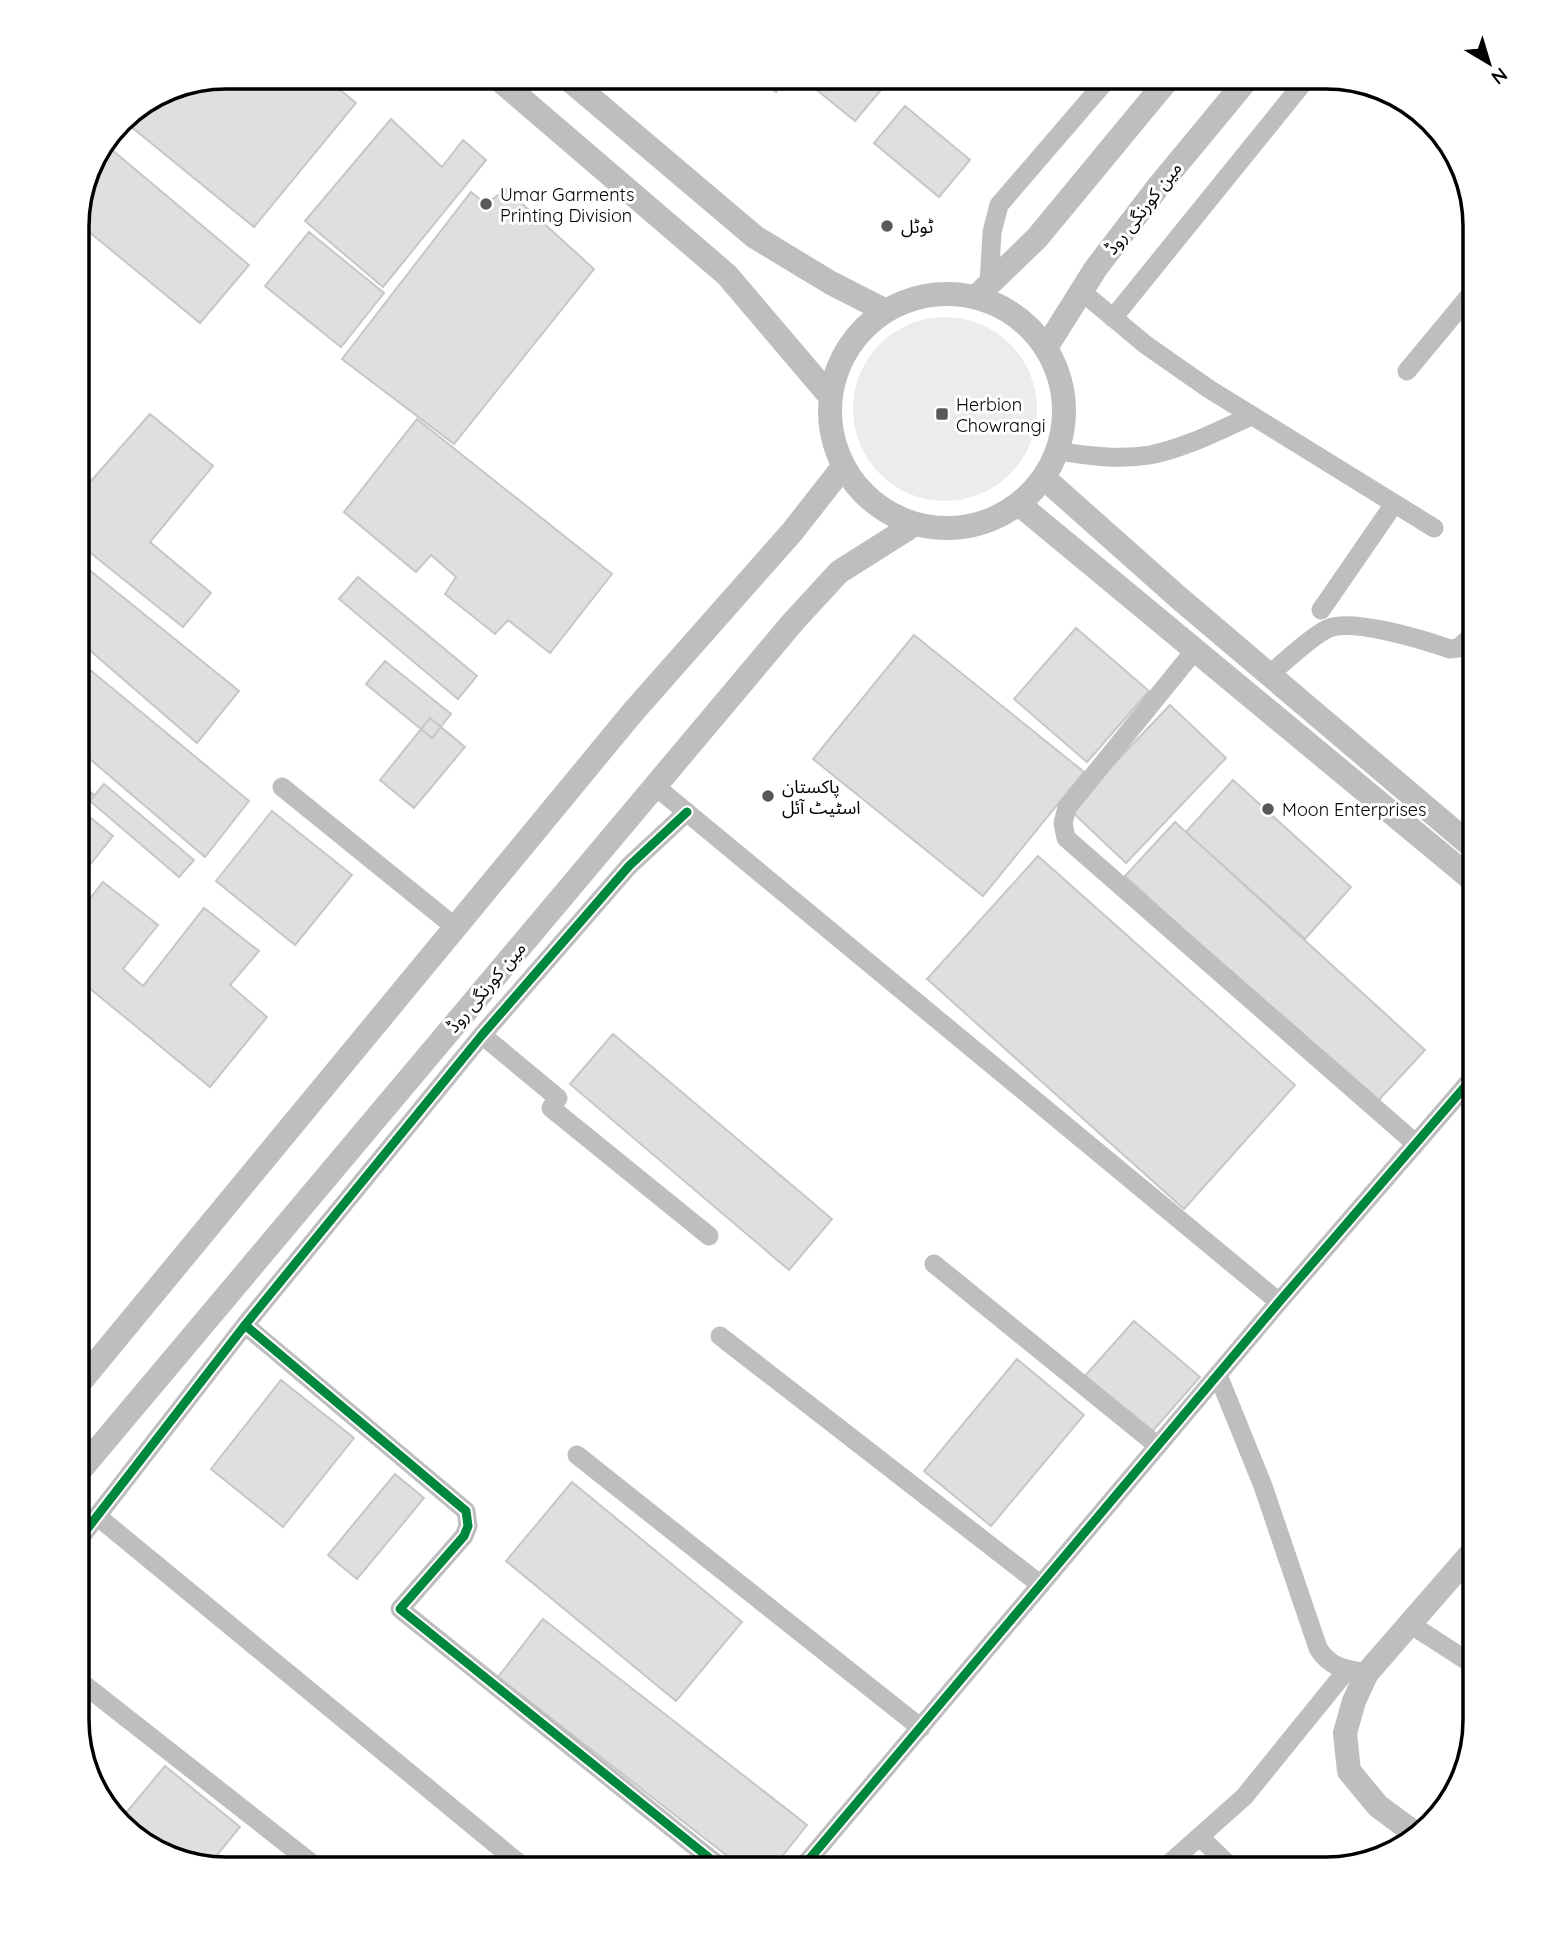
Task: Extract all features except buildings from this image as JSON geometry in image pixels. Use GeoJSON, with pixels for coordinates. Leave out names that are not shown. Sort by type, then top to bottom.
{"type":"FeatureCollection","features":[{"type":"Feature","properties":{"kind":"main road"},"geometry":{"type":"LineString","coordinates":[[510,89],[727,275],[829,395]]}},
{"type":"Feature","properties":{"kind":"main road"},"geometry":{"type":"LineString","coordinates":[[581,89],[755,237],[831,283],[884,310]]}},
{"type":"Feature","properties":{"kind":"main road"},"geometry":{"type":"LineString","coordinates":[[983,290],[1037,238],[1159,90]]}},
{"type":"Feature","properties":{"kind":"main road","name":"مین کورنگی روڈ"},"geometry":{"type":"LineString","coordinates":[[1047,346],[1096,268],[1158,187],[1238,90]]}},
{"type":"Feature","properties":{"kind":"main road"},"geometry":{"type":"LineString","coordinates":[[983,290],[1017,314],[1047,346],[1062,383],[1064,423],[1058,451],[1044,478],[1020,505],[976,524],[945,528],[915,524],[893,515],[873,503],[856,486],[843,467],[831,432],[829,395],[847,346],[884,310],[929,293],[983,290]]}},
{"type":"Feature","properties":{"kind":"main road"},"geometry":{"type":"LineString","coordinates":[[89,1371],[633,712],[792,532],[843,467]]}},
{"type":"Feature","properties":{"kind":"main road"},"geometry":{"type":"LineString","coordinates":[[1044,478],[1179,598],[1463,839]]}},
{"type":"Feature","properties":{"kind":"main road"},"geometry":{"type":"LineString","coordinates":[[1020,505],[1463,872]]}},
{"type":"Feature","properties":{"kind":"main road","name":"مین کورنگی روڈ"},"geometry":{"type":"LineString","coordinates":[[89,1460],[784,632],[839,572],[915,524]]}},
{"type":"Feature","properties":{"kind":"main road"},"geometry":{"type":"LineString","coordinates":[[1409,1829],[1378,1806],[1349,1771],[1345,1733],[1354,1701],[1357,1671],[1410,1624],[1463,1563]]}},
{"type":"Feature","properties":{"kind":"street"},"geometry":{"type":"LineString","coordinates":[[983,290],[999,205],[1098,90]]}},
{"type":"Feature","properties":{"kind":"street"},"geometry":{"type":"LineString","coordinates":[[1113,317],[1297,90]]}},
{"type":"Feature","properties":{"kind":"street"},"geometry":{"type":"LineString","coordinates":[[1082,291],[1156,352],[1251,416],[1434,528]]}},
{"type":"Feature","properties":{"kind":"street"},"geometry":{"type":"LineString","coordinates":[[1407,371],[1463,303]]}},
{"type":"Feature","properties":{"kind":"street"},"geometry":{"type":"LineString","coordinates":[[1058,451],[1095,457],[1149,455],[1199,440],[1251,416]]}},
{"type":"Feature","properties":{"kind":"street"},"geometry":{"type":"LineString","coordinates":[[1321,610],[1394,504]]}},
{"type":"Feature","properties":{"kind":"street"},"geometry":{"type":"LineString","coordinates":[[1270,674],[1327,629],[1345,625],[1383,631],[1450,649],[1458,648],[1463,644]]}},
{"type":"Feature","properties":{"kind":"street"},"geometry":{"type":"LineString","coordinates":[[1195,650],[1067,808],[1063,823],[1066,838],[1415,1143]]}},
{"type":"Feature","properties":{"kind":"street"},"geometry":{"type":"LineString","coordinates":[[655,786],[1279,1302]]}},
{"type":"Feature","properties":{"kind":"street"},"geometry":{"type":"LineString","coordinates":[[282,787],[455,927]]}},
{"type":"Feature","properties":{"kind":"street"},"geometry":{"type":"LineString","coordinates":[[89,1526],[245,1325],[482,1035],[629,866],[687,813]]}},
{"type":"Feature","properties":{"kind":"street"},"geometry":{"type":"LineString","coordinates":[[482,1035],[558,1098],[551,1108],[709,1236]]}},
{"type":"Feature","properties":{"kind":"street"},"geometry":{"type":"LineString","coordinates":[[811,1857],[1279,1302],[1463,1089]]}},
{"type":"Feature","properties":{"kind":"street"},"geometry":{"type":"LineString","coordinates":[[934,1264],[1158,1446]]}},
{"type":"Feature","properties":{"kind":"street"},"geometry":{"type":"LineString","coordinates":[[245,1325],[466,1511],[468,1525],[464,1536],[400,1609],[708,1857]]}},
{"type":"Feature","properties":{"kind":"street"},"geometry":{"type":"LineString","coordinates":[[720,1336],[1041,1585]]}},
{"type":"Feature","properties":{"kind":"street"},"geometry":{"type":"LineString","coordinates":[[1218,1375],[1263,1486],[1318,1648],[1325,1659],[1338,1668],[1357,1671]]}},
{"type":"Feature","properties":{"kind":"street"},"geometry":{"type":"LineString","coordinates":[[577,1455],[921,1728]]}},
{"type":"Feature","properties":{"kind":"street"},"geometry":{"type":"LineString","coordinates":[[97,1516],[511,1857]]}},
{"type":"Feature","properties":{"kind":"street"},"geometry":{"type":"LineString","coordinates":[[1410,1624],[1463,1658]]}},
{"type":"Feature","properties":{"kind":"street"},"geometry":{"type":"LineString","coordinates":[[1177,1857],[1244,1797],[1357,1671]]}},
{"type":"Feature","properties":{"kind":"street"},"geometry":{"type":"LineString","coordinates":[[89,1688],[304,1857]]}},
{"type":"Feature","properties":{"kind":"street"},"geometry":{"type":"LineString","coordinates":[[1200,1837],[1221,1857]]}},
{"type":"Feature","properties":{"kind":"shaded area"},"geometry":{"type":"Polygon","coordinates":[[[945,317],[963,318],[980,324],[996,332],[1010,344],[1022,358],[1030,374],[1036,391],[1036,427],[1030,444],[1022,460],[1010,474],[996,486],[980,494],[963,500],[945,501],[927,500],[910,494],[894,486],[880,474],[868,460],[860,444],[854,427],[853,409],[854,391],[860,374],[868,358],[880,344],[894,332],[910,324],[927,318],[945,317]]]}},
{"type":"Feature","properties":{"kind":"cycle path"},"geometry":{"type":"LineString","coordinates":[[89,1526],[245,1325],[482,1035],[629,866],[687,812]]}},
{"type":"Feature","properties":{"kind":"cycle path"},"geometry":{"type":"LineString","coordinates":[[811,1857],[1279,1302],[1463,1089]]}},
{"type":"Feature","properties":{"kind":"cycle path"},"geometry":{"type":"LineString","coordinates":[[245,1325],[466,1511],[468,1526],[464,1536],[400,1609],[708,1857]]}},
{"type":"Feature","properties":{"kind":"place","name":"Umar Garments Printing Division"},"geometry":{"type":"Point","coordinates":[486,204]}},
{"type":"Feature","properties":{"kind":"place","name":"ٹوٹل"},"geometry":{"type":"Point","coordinates":[887,226]}},
{"type":"Feature","properties":{"kind":"place","name":"Herbion Chowrangi"},"geometry":{"type":"Point","coordinates":[942,414]}},
{"type":"Feature","properties":{"kind":"place","name":"پاکستان اسٹیٹ آئل"},"geometry":{"type":"Point","coordinates":[768,796]}},
{"type":"Feature","properties":{"kind":"place","name":"Moon Enterprises"},"geometry":{"type":"Point","coordinates":[1268,809]}}]}
